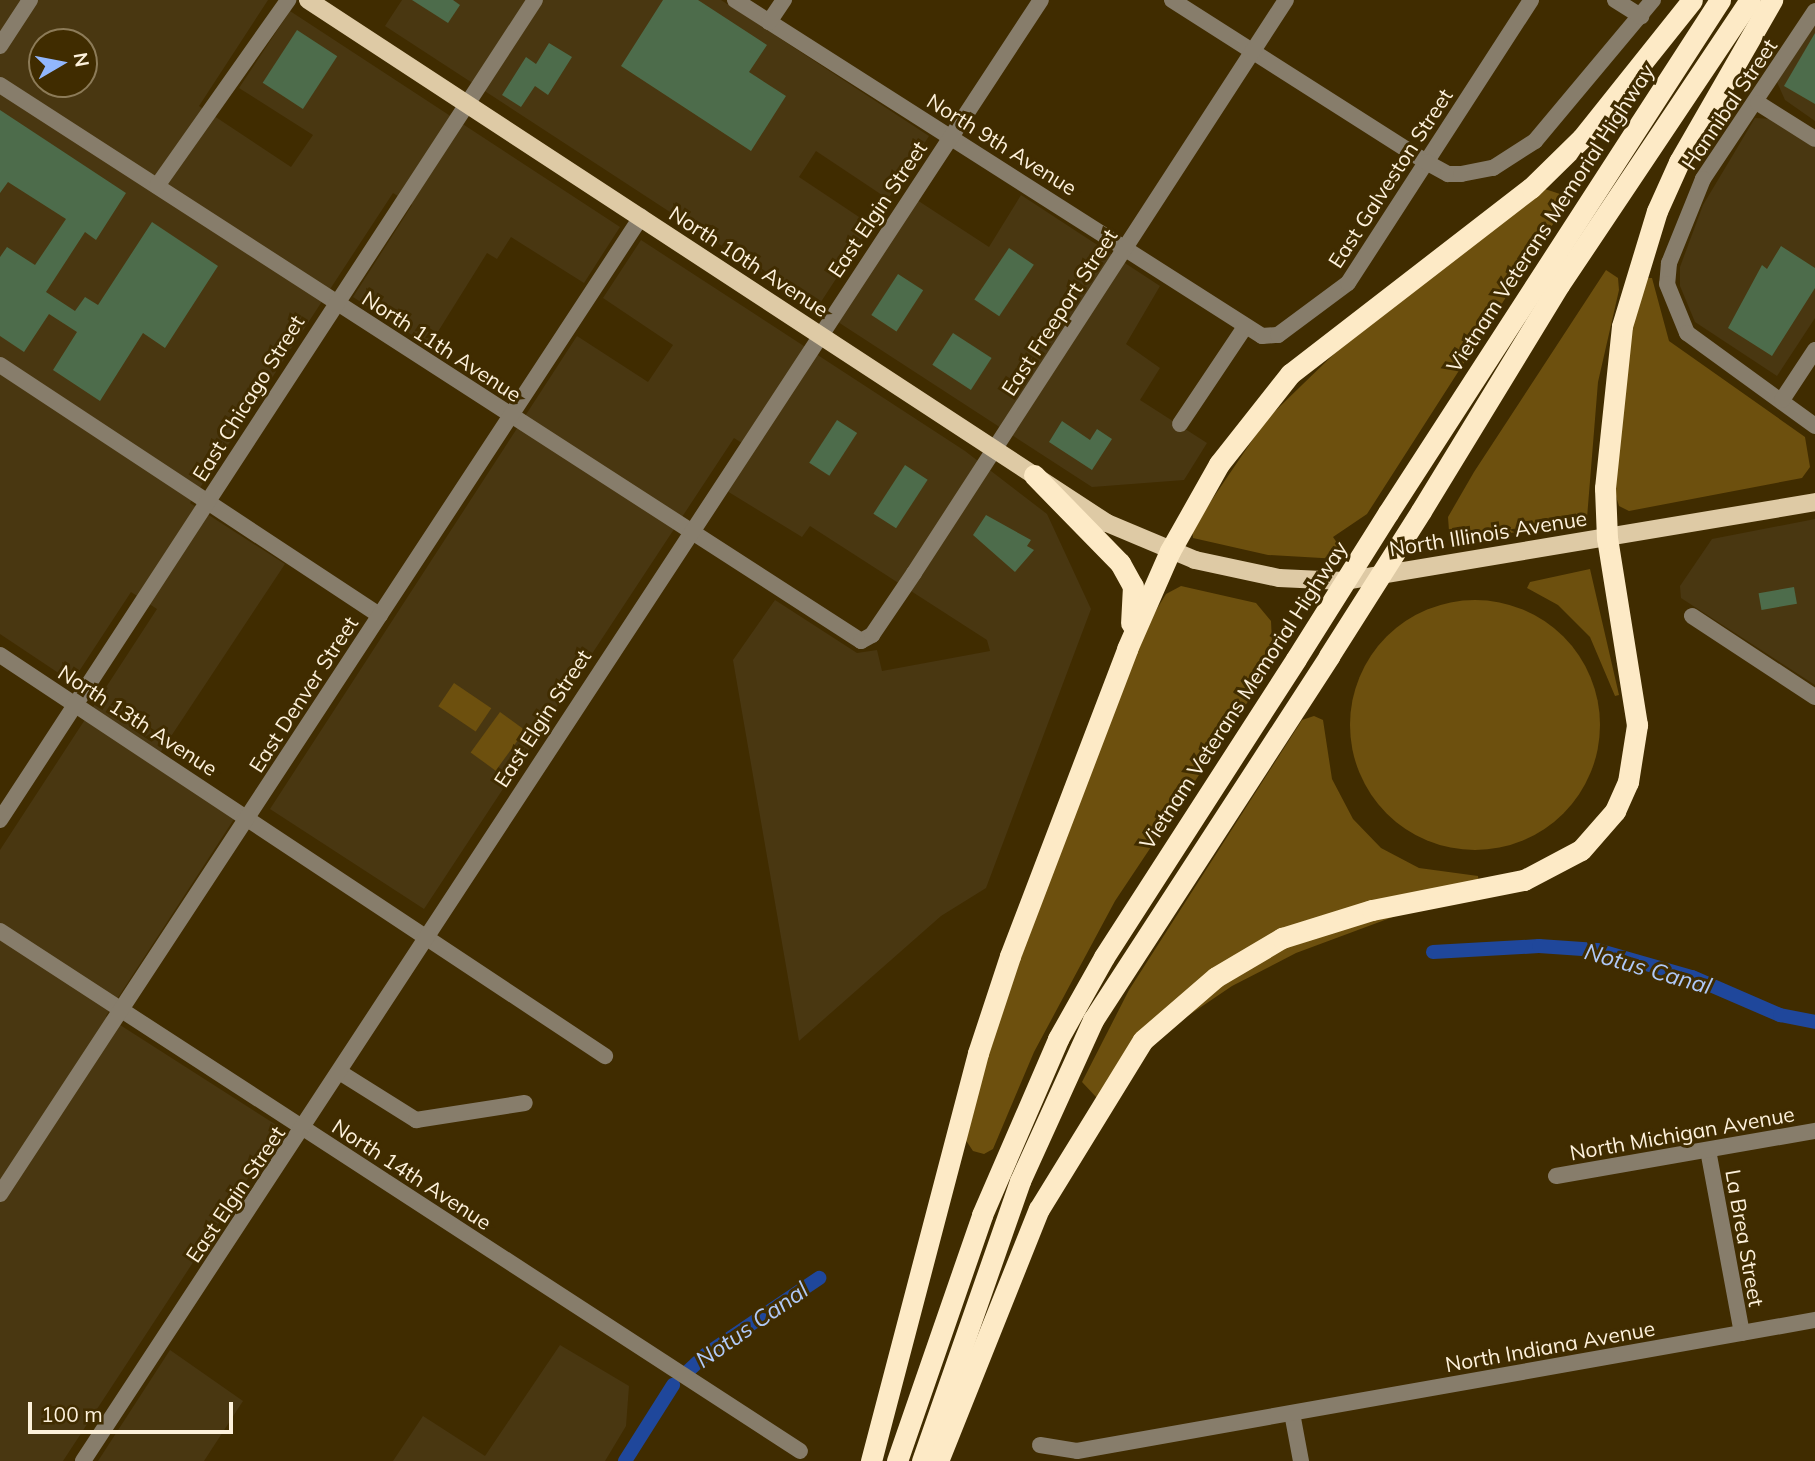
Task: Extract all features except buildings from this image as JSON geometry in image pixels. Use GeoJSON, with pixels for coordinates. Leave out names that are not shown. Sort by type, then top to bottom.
{"type":"FeatureCollection","features":[{"type":"Feature","properties":{"kind":"highway"},"geometry":{"type":"LineString","coordinates":[[871,1461],[993,1005],[1127,649],[1170,551],[1219,464],[1290,374],[1531,188],[1582,138],[1692,0]]}},
{"type":"Feature","properties":{"kind":"highway","name":"Vietnam Veterans Memorial Highway"},"geometry":{"type":"LineString","coordinates":[[897,1461],[982,1215],[1058,1039],[1104,957],[1720,0]]}},
{"type":"Feature","properties":{"kind":"highway","name":"Vietnam Veterans Memorial Highway"},"geometry":{"type":"LineString","coordinates":[[922,1461],[1020,1181],[1093,1020],[1422,511],[1559,285],[1750,0]]}},
{"type":"Feature","properties":{"kind":"highway"},"geometry":{"type":"LineString","coordinates":[[938,1461],[1039,1209],[1143,1040],[1216,977],[1282,938],[1373,910],[1524,880],[1560,864],[1600,832],[1628,782],[1637,725],[1607,538],[1613,376],[1637,270],[1679,162],[1772,0]]}},
{"type":"Feature","properties":{"kind":"highway"},"geometry":{"type":"LineString","coordinates":[[1034,475],[1128,574],[1134,598],[1127,649]]}},
{"type":"Feature","properties":{"kind":"main road","name":"North 10th Avenue"},"geometry":{"type":"LineString","coordinates":[[308,0],[1107,523],[1170,551]]}},
{"type":"Feature","properties":{"kind":"main road","name":"North Illinois Avenue"},"geometry":{"type":"LineString","coordinates":[[1170,551],[1250,574],[1344,581],[1815,502]]}},
{"type":"Feature","properties":{"kind":"street"},"geometry":{"type":"LineString","coordinates":[[0,46],[30,0]]}},
{"type":"Feature","properties":{"kind":"street"},"geometry":{"type":"LineString","coordinates":[[157,186],[288,0]]}},
{"type":"Feature","properties":{"kind":"street","name":"East Chicago Street"},"geometry":{"type":"LineString","coordinates":[[0,820],[334,302],[535,0]]}},
{"type":"Feature","properties":{"kind":"street","name":"North 9th Avenue"},"geometry":{"type":"LineString","coordinates":[[735,0],[1245,327]]}},
{"type":"Feature","properties":{"kind":"street"},"geometry":{"type":"LineString","coordinates":[[769,22],[784,0]]}},
{"type":"Feature","properties":{"kind":"street","name":"East Elgin Street"},"geometry":{"type":"LineString","coordinates":[[83,1461],[341,1073],[689,533],[1041,0]]}},
{"type":"Feature","properties":{"kind":"street"},"geometry":{"type":"LineString","coordinates":[[1172,0],[1426,162],[1461,174],[1493,168],[1535,141],[1653,0]]}},
{"type":"Feature","properties":{"kind":"street","name":"East Freeport Street"},"geometry":{"type":"LineString","coordinates":[[862,641],[872,635],[1286,0]]}},
{"type":"Feature","properties":{"kind":"street","name":"East Galveston Street"},"geometry":{"type":"LineString","coordinates":[[1245,327],[1262,336],[1278,335],[1330,299],[1360,266],[1531,0]]}},
{"type":"Feature","properties":{"kind":"street"},"geometry":{"type":"LineString","coordinates":[[1615,0],[1641,16]]}},
{"type":"Feature","properties":{"kind":"street","name":"Hannibal Street"},"geometry":{"type":"LineString","coordinates":[[1782,400],[1687,333],[1670,299],[1669,263],[1703,179],[1758,103],[1815,11]]}},
{"type":"Feature","properties":{"kind":"street","name":"North 11th Avenue"},"geometry":{"type":"LineString","coordinates":[[0,85],[513,416],[689,533],[862,641]]}},
{"type":"Feature","properties":{"kind":"street"},"geometry":{"type":"LineString","coordinates":[[1758,103],[1815,139]]}},
{"type":"Feature","properties":{"kind":"street","name":"East Denver Street"},"geometry":{"type":"LineString","coordinates":[[0,1194],[513,416],[641,217]]}},
{"type":"Feature","properties":{"kind":"street"},"geometry":{"type":"LineString","coordinates":[[1180,424],[1245,327]]}},
{"type":"Feature","properties":{"kind":"street"},"geometry":{"type":"LineString","coordinates":[[1815,350],[1782,400],[1815,426]]}},
{"type":"Feature","properties":{"kind":"street"},"geometry":{"type":"LineString","coordinates":[[0,365],[380,616]]}},
{"type":"Feature","properties":{"kind":"street"},"geometry":{"type":"LineString","coordinates":[[1692,616],[1815,697]]}},
{"type":"Feature","properties":{"kind":"street","name":"North 13th Avenue"},"geometry":{"type":"LineString","coordinates":[[0,655],[606,1056]]}},
{"type":"Feature","properties":{"kind":"street","name":"North 14th Avenue"},"geometry":{"type":"LineString","coordinates":[[0,931],[800,1451]]}},
{"type":"Feature","properties":{"kind":"street"},"geometry":{"type":"LineString","coordinates":[[341,1073],[416,1120],[525,1103]]}},
{"type":"Feature","properties":{"kind":"street","name":"North Michigan Avenue"},"geometry":{"type":"LineString","coordinates":[[1556,1176],[1815,1132]]}},
{"type":"Feature","properties":{"kind":"street","name":"La Brea Street"},"geometry":{"type":"LineString","coordinates":[[1708,1150],[1742,1333]]}},
{"type":"Feature","properties":{"kind":"street","name":"North Indiana Avenue"},"geometry":{"type":"LineString","coordinates":[[1040,1445],[1070,1452],[1815,1320]]}},
{"type":"Feature","properties":{"kind":"street"},"geometry":{"type":"LineString","coordinates":[[1292,1413],[1301,1461]]}},
{"type":"Feature","properties":{"kind":"shaded area"},"geometry":{"type":"Polygon","coordinates":[[[0,0],[268,0],[199,106],[291,167],[313,135],[239,88],[290,11],[620,227],[584,283],[511,237],[497,259],[487,253],[429,346],[353,297],[412,205],[393,193],[190,503],[285,564],[154,762],[236,816],[106,1016],[281,1128],[63,1461],[0,1461],[0,850],[157,609],[131,592],[72,682],[0,634],[0,0]]]}},
{"type":"Feature","properties":{"kind":"shaded area"},"geometry":{"type":"Polygon","coordinates":[[[402,0],[721,0],[929,136],[888,199],[816,151],[799,177],[871,225],[817,308],[385,26],[402,0]]]}},
{"type":"Feature","properties":{"kind":"shaded area"},"geometry":{"type":"Polygon","coordinates":[[[1815,16],[1815,121],[1785,100],[1777,82],[1815,16]]]}},
{"type":"Feature","properties":{"kind":"shaded area"},"geometry":{"type":"Polygon","coordinates":[[[1755,118],[1773,119],[1815,146],[1815,318],[1777,376],[1695,322],[1680,286],[1680,267],[1703,205],[1755,118]]]}},
{"type":"Feature","properties":{"kind":"shaded area"},"geometry":{"type":"Polygon","coordinates":[[[1545,189],[1560,194],[1562,210],[1367,514],[1333,537],[1344,553],[1339,559],[1268,555],[1193,538],[1192,529],[1266,420],[1335,353],[1545,189]]]}},
{"type":"Feature","properties":{"kind":"shaded area"},"geometry":{"type":"Polygon","coordinates":[[[1021,195],[1160,286],[1126,344],[1160,368],[1140,400],[1207,443],[1184,480],[1092,487],[838,322],[917,200],[989,247],[1021,195]]]}},
{"type":"Feature","properties":{"kind":"shaded area"},"geometry":{"type":"Polygon","coordinates":[[[641,240],[965,451],[1047,514],[1091,609],[986,888],[941,916],[799,1041],[733,660],[775,600],[857,653],[877,650],[882,671],[990,651],[987,640],[810,526],[802,537],[727,491],[753,450],[734,438],[424,909],[270,809],[577,336],[648,382],[673,345],[603,298],[641,240]]]}},
{"type":"Feature","properties":{"kind":"shaded area"},"geometry":{"type":"Polygon","coordinates":[[[1606,270],[1618,278],[1619,290],[1598,382],[1587,518],[1450,545],[1448,517],[1474,472],[1606,270]]]}},
{"type":"Feature","properties":{"kind":"shaded area"},"geometry":{"type":"Polygon","coordinates":[[[1644,278],[1652,278],[1669,341],[1805,437],[1810,467],[1802,478],[1629,511],[1619,506],[1614,490],[1633,315],[1644,278]]]}},
{"type":"Feature","properties":{"kind":"shaded area"},"geometry":{"type":"Polygon","coordinates":[[[1815,519],[1815,685],[1681,598],[1680,586],[1712,539],[1815,519]]]}},
{"type":"Feature","properties":{"kind":"shaded area"},"geometry":{"type":"Polygon","coordinates":[[[1590,569],[1619,695],[1615,696],[1590,637],[1558,605],[1527,588],[1530,582],[1590,569]]]}},
{"type":"Feature","properties":{"kind":"shaded area"},"geometry":{"type":"Polygon","coordinates":[[[1181,586],[1256,603],[1271,621],[1273,664],[1115,901],[1034,1052],[993,1149],[984,1154],[973,1151],[965,1139],[996,1028],[1038,909],[1147,625],[1166,594],[1181,586]]]}},
{"type":"Feature","properties":{"kind":"shaded area"},"geometry":{"type":"Polygon","coordinates":[[[1475,600],[1523,610],[1544,621],[1563,637],[1579,656],[1590,677],[1600,725],[1590,773],[1579,794],[1563,813],[1544,829],[1523,840],[1475,850],[1427,840],[1406,829],[1387,813],[1371,794],[1360,773],[1350,725],[1360,677],[1371,656],[1387,637],[1406,621],[1427,610],[1475,600]]]}},
{"type":"Feature","properties":{"kind":"shaded area"},"geometry":{"type":"Polygon","coordinates":[[[454,683],[491,708],[476,731],[438,706],[454,683]]]}},
{"type":"Feature","properties":{"kind":"shaded area"},"geometry":{"type":"Polygon","coordinates":[[[500,712],[525,730],[496,771],[471,752],[500,712]]]}},
{"type":"Feature","properties":{"kind":"shaded area"},"geometry":{"type":"Polygon","coordinates":[[[1314,716],[1323,720],[1332,779],[1353,819],[1381,848],[1419,868],[1478,876],[1479,885],[1296,953],[1232,986],[1173,1026],[1097,1098],[1082,1082],[1129,990],[1302,720],[1314,716]]]}},
{"type":"Feature","properties":{"kind":"shaded area"},"geometry":{"type":"Polygon","coordinates":[[[560,1345],[629,1386],[626,1426],[605,1461],[393,1461],[423,1416],[485,1456],[560,1345]]]}},
{"type":"Feature","properties":{"kind":"shaded area"},"geometry":{"type":"Polygon","coordinates":[[[170,1350],[243,1401],[204,1461],[98,1461],[170,1350]]]}},
{"type":"Feature","properties":{"kind":"waterway","name":"Notus Canal"},"geometry":{"type":"LineString","coordinates":[[1433,952],[1539,946],[1597,950],[1692,977],[1780,1015],[1815,1022]]}},
{"type":"Feature","properties":{"kind":"waterway","name":"Notus Canal"},"geometry":{"type":"LineString","coordinates":[[686,1373],[705,1355],[819,1278]]}},
{"type":"Feature","properties":{"kind":"waterway","name":"Notus Canal"},"geometry":{"type":"LineString","coordinates":[[625,1461],[673,1385]]}}]}
